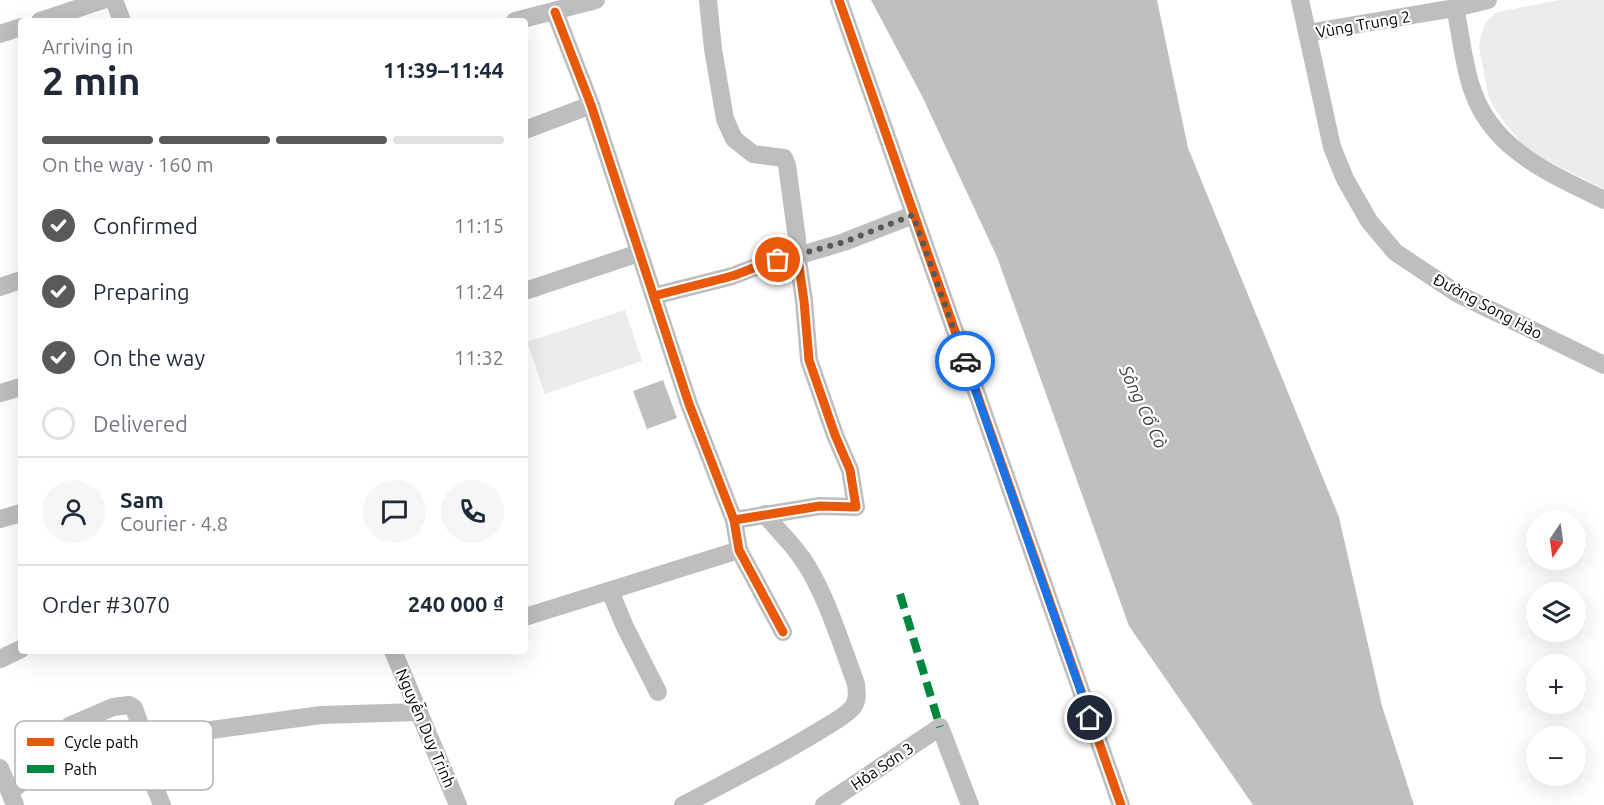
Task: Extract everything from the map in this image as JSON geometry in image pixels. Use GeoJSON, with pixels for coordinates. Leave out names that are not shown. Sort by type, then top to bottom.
{"type":"FeatureCollection","features":[{"type":"Feature","properties":{"kind":"street"},"geometry":{"type":"LineString","coordinates":[[49,18],[103,0]]}},
{"type":"Feature","properties":{"kind":"street"},"geometry":{"type":"LineString","coordinates":[[114,0],[121,18]]}},
{"type":"Feature","properties":{"kind":"street"},"geometry":{"type":"LineString","coordinates":[[528,18],[596,0]]}},
{"type":"Feature","properties":{"kind":"street"},"geometry":{"type":"LineString","coordinates":[[708,0],[713,49],[725,119],[735,139],[753,154],[784,158],[787,165],[797,239],[797,247],[787,258]]}},
{"type":"Feature","properties":{"kind":"street"},"geometry":{"type":"LineString","coordinates":[[839,0],[1121,805]]}},
{"type":"Feature","properties":{"kind":"street","name":"Đường Song Hào"},"geometry":{"type":"LineString","coordinates":[[1300,0],[1332,147],[1345,179],[1369,221],[1395,252],[1458,294],[1604,365]]}},
{"type":"Feature","properties":{"kind":"street","name":"Vùng Trung 2"},"geometry":{"type":"LineString","coordinates":[[1307,33],[1455,8],[1488,0]]}},
{"type":"Feature","properties":{"kind":"street"},"geometry":{"type":"LineString","coordinates":[[1455,8],[1472,89],[1491,125],[1502,139],[1524,158],[1604,200]]}},
{"type":"Feature","properties":{"kind":"street"},"geometry":{"type":"LineString","coordinates":[[555,12],[591,105],[689,404],[734,520],[739,550],[783,632]]}},
{"type":"Feature","properties":{"kind":"street"},"geometry":{"type":"LineString","coordinates":[[0,34],[18,28]]}},
{"type":"Feature","properties":{"kind":"street"},"geometry":{"type":"LineString","coordinates":[[528,129],[591,105]]}},
{"type":"Feature","properties":{"kind":"street"},"geometry":{"type":"LineString","coordinates":[[654,296],[732,276],[844,242],[913,215]]}},
{"type":"Feature","properties":{"kind":"street"},"geometry":{"type":"LineString","coordinates":[[528,290],[639,253]]}},
{"type":"Feature","properties":{"kind":"street"},"geometry":{"type":"LineString","coordinates":[[734,520],[820,506],[856,507],[850,470],[809,360],[799,266],[795,260],[787,258]]}},
{"type":"Feature","properties":{"kind":"street"},"geometry":{"type":"LineString","coordinates":[[0,287],[18,281]]}},
{"type":"Feature","properties":{"kind":"street"},"geometry":{"type":"LineString","coordinates":[[0,392],[18,388]]}},
{"type":"Feature","properties":{"kind":"street"},"geometry":{"type":"LineString","coordinates":[[0,519],[18,514]]}},
{"type":"Feature","properties":{"kind":"street"},"geometry":{"type":"LineString","coordinates":[[683,805],[793,747],[835,721],[856,702],[856,684],[812,574],[798,553],[777,531],[765,514]]}},
{"type":"Feature","properties":{"kind":"street"},"geometry":{"type":"LineString","coordinates":[[528,615],[739,550]]}},
{"type":"Feature","properties":{"kind":"street"},"geometry":{"type":"LineString","coordinates":[[610,591],[625,627],[658,692]]}},
{"type":"Feature","properties":{"kind":"street"},"geometry":{"type":"LineString","coordinates":[[0,660],[18,651]]}},
{"type":"Feature","properties":{"kind":"street","name":"Nguyễn Duy Trinh"},"geometry":{"type":"LineString","coordinates":[[394,654],[458,805]]}},
{"type":"Feature","properties":{"kind":"street"},"geometry":{"type":"LineString","coordinates":[[81,721],[113,707],[129,705],[134,708],[139,721]]}},
{"type":"Feature","properties":{"kind":"street"},"geometry":{"type":"LineString","coordinates":[[213,730],[321,715],[419,712]]}},
{"type":"Feature","properties":{"kind":"street","name":"Hỏa Sơn 3"},"geometry":{"type":"LineString","coordinates":[[824,805],[940,727],[970,805]]}},
{"type":"Feature","properties":{"kind":"street"},"geometry":{"type":"LineString","coordinates":[[0,768],[13,798]]}},
{"type":"Feature","properties":{"kind":"street"},"geometry":{"type":"LineString","coordinates":[[156,790],[162,805]]}},
{"type":"Feature","properties":{"kind":"shaded area"},"geometry":{"type":"Polygon","coordinates":[[[1560,0],[1604,0],[1604,189],[1527,150],[1500,117],[1489,98],[1479,47],[1486,22],[1497,12],[1560,0]]]}},
{"type":"Feature","properties":{"kind":"shaded area"},"geometry":{"type":"Polygon","coordinates":[[[625,310],[642,361],[545,394],[528,342],[625,310]]]}},
{"type":"Feature","properties":{"kind":"water","name":"Sông Cổ Cò"},"geometry":{"type":"Polygon","coordinates":[[[871,0],[1157,0],[1188,148],[1339,517],[1382,706],[1414,805],[1253,805],[1129,626],[997,257],[922,96],[871,0]]]}},
{"type":"Feature","properties":{"kind":"water"},"geometry":{"type":"Polygon","coordinates":[[[663,380],[677,418],[647,429],[633,391],[663,380]]]}},
{"type":"Feature","properties":{"kind":"marked path"},"geometry":{"type":"LineString","coordinates":[[900,594],[940,727]]}},
{"type":"Feature","properties":{"kind":"cycle path"},"geometry":{"type":"LineString","coordinates":[[839,0],[1121,805]]}},
{"type":"Feature","properties":{"kind":"cycle path"},"geometry":{"type":"LineString","coordinates":[[555,12],[591,105],[689,404],[734,520],[739,550],[783,632]]}},
{"type":"Feature","properties":{"kind":"cycle path"},"geometry":{"type":"LineString","coordinates":[[654,296],[732,276],[779,260],[795,260],[799,266],[809,360],[835,435],[850,470],[856,507],[820,506],[734,520]]}},
{"type":"Feature","properties":{"kind":"way so far"},"geometry":{"type":"LineString","coordinates":[[778,260],[844,242],[913,215],[965,361]]}},
{"type":"Feature","properties":{"kind":"route"},"geometry":{"type":"LineString","coordinates":[[965,361],[1090,718]]}}]}
